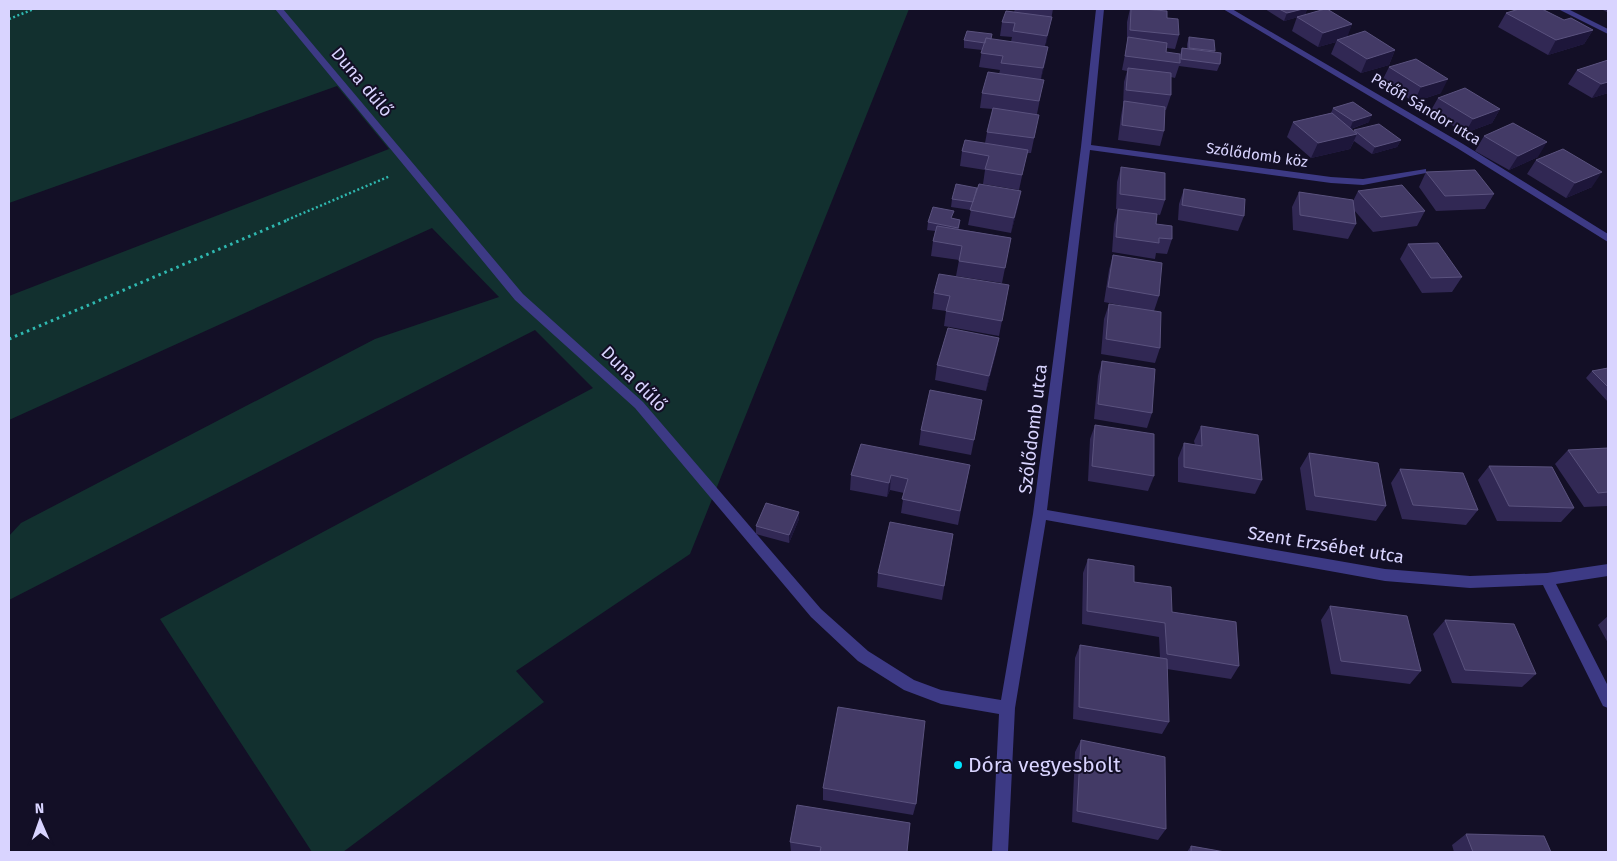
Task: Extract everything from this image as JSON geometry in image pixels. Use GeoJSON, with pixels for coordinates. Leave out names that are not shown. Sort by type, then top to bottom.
{"type":"FeatureCollection","features":[{"type":"Feature","properties":{"kind":"street","name":"Duna dűlő"},"geometry":{"type":"LineString","coordinates":[[279,9],[520,297],[639,405],[816,613],[863,656],[909,685],[941,697],[1007,708]]}},
{"type":"Feature","properties":{"kind":"street","name":"Szőlődomb utca"},"geometry":{"type":"LineString","coordinates":[[1000,852],[1007,708],[1040,514],[1086,147],[1100,9]]}},
{"type":"Feature","properties":{"kind":"street","name":"Petőfi Sándor utca"},"geometry":{"type":"LineString","coordinates":[[1227,9],[1460,146],[1608,239]]}},
{"type":"Feature","properties":{"kind":"street"},"geometry":{"type":"LineString","coordinates":[[1562,9],[1608,32]]}},
{"type":"Feature","properties":{"kind":"street","name":"Szőlődomb köz"},"geometry":{"type":"LineString","coordinates":[[1086,147],[1331,180],[1363,182],[1423,171]]}},
{"type":"Feature","properties":{"kind":"street","name":"Szent Erzsébet utca"},"geometry":{"type":"LineString","coordinates":[[1040,514],[1385,575],[1470,582],[1547,579],[1608,570]]}},
{"type":"Feature","properties":{"kind":"street"},"geometry":{"type":"LineString","coordinates":[[1547,579],[1608,701]]}},
{"type":"Feature","properties":{"kind":"path"},"geometry":{"type":"LineString","coordinates":[[9,19],[34,9]]}},
{"type":"Feature","properties":{"kind":"path"},"geometry":{"type":"LineString","coordinates":[[9,339],[411,167]]}},
{"type":"Feature","properties":{"kind":"green space"},"geometry":{"type":"Polygon","coordinates":[[[9,9],[909,9],[690,554],[516,671],[544,702],[343,852],[312,852],[160,619],[593,388],[535,330],[9,600],[9,536],[21,523],[375,339],[499,297],[432,228],[9,420],[9,296],[389,149],[337,86],[9,203],[9,9]]]}},
{"type":"Feature","properties":{"kind":"building"},"geometry":{"type":"Polygon","coordinates":[[[1131,9],[1167,11],[1167,18],[1178,19],[1179,35],[1130,30],[1131,9]]]}},
{"type":"Feature","properties":{"kind":"building"},"geometry":{"type":"Polygon","coordinates":[[[1279,9],[1303,9],[1287,13],[1279,9]]]}},
{"type":"Feature","properties":{"kind":"building"},"geometry":{"type":"Polygon","coordinates":[[[1325,9],[1352,24],[1323,33],[1297,17],[1325,9]]]}},
{"type":"Feature","properties":{"kind":"building"},"geometry":{"type":"Polygon","coordinates":[[[1519,9],[1542,9],[1564,20],[1571,18],[1593,30],[1556,40],[1506,13],[1519,9]]]}},
{"type":"Feature","properties":{"kind":"building"},"geometry":{"type":"Polygon","coordinates":[[[1006,11],[1052,17],[1047,36],[1013,31],[1015,23],[1002,22],[1006,11]]]}},
{"type":"Feature","properties":{"kind":"building"},"geometry":{"type":"Polygon","coordinates":[[[967,31],[992,34],[991,39],[986,38],[985,43],[964,40],[967,31]]]}},
{"type":"Feature","properties":{"kind":"building"},"geometry":{"type":"Polygon","coordinates":[[[1365,31],[1395,50],[1367,59],[1337,40],[1365,31]]]}},
{"type":"Feature","properties":{"kind":"building"},"geometry":{"type":"Polygon","coordinates":[[[1128,37],[1167,43],[1166,52],[1180,54],[1180,63],[1125,56],[1128,37]]]}},
{"type":"Feature","properties":{"kind":"building"},"geometry":{"type":"Polygon","coordinates":[[[1189,37],[1214,40],[1215,51],[1189,48],[1189,37]]]}},
{"type":"Feature","properties":{"kind":"building"},"geometry":{"type":"Polygon","coordinates":[[[986,38],[1048,47],[1043,68],[1001,63],[1003,56],[981,53],[986,38]]]}},
{"type":"Feature","properties":{"kind":"building"},"geometry":{"type":"Polygon","coordinates":[[[1182,48],[1221,53],[1220,64],[1181,59],[1182,48]]]}},
{"type":"Feature","properties":{"kind":"building"},"geometry":{"type":"Polygon","coordinates":[[[1416,59],[1448,79],[1421,87],[1389,67],[1416,59]]]}},
{"type":"Feature","properties":{"kind":"building"},"geometry":{"type":"Polygon","coordinates":[[[1608,60],[1608,82],[1601,84],[1577,70],[1608,60]]]}},
{"type":"Feature","properties":{"kind":"building"},"geometry":{"type":"Polygon","coordinates":[[[1128,68],[1171,73],[1171,95],[1126,90],[1128,68]]]}},
{"type":"Feature","properties":{"kind":"building"},"geometry":{"type":"Polygon","coordinates":[[[988,72],[1044,80],[1039,101],[982,93],[988,72]]]}},
{"type":"Feature","properties":{"kind":"building"},"geometry":{"type":"Polygon","coordinates":[[[1465,88],[1500,109],[1473,119],[1438,98],[1465,88]]]}},
{"type":"Feature","properties":{"kind":"building"},"geometry":{"type":"Polygon","coordinates":[[[1124,101],[1165,107],[1164,131],[1122,125],[1124,101]]]}},
{"type":"Feature","properties":{"kind":"building"},"geometry":{"type":"Polygon","coordinates":[[[1353,102],[1372,115],[1353,121],[1333,108],[1353,102]]]}},
{"type":"Feature","properties":{"kind":"building"},"geometry":{"type":"Polygon","coordinates":[[[993,108],[1039,115],[1034,138],[987,132],[993,108]]]}},
{"type":"Feature","properties":{"kind":"building"},"geometry":{"type":"Polygon","coordinates":[[[1332,113],[1357,134],[1318,143],[1293,122],[1332,113]]]}},
{"type":"Feature","properties":{"kind":"building"},"geometry":{"type":"Polygon","coordinates":[[[1513,123],[1547,142],[1518,156],[1484,136],[1513,123]]]}},
{"type":"Feature","properties":{"kind":"building"},"geometry":{"type":"Polygon","coordinates":[[[1379,124],[1401,140],[1375,147],[1354,130],[1379,124]]]}},
{"type":"Feature","properties":{"kind":"building"},"geometry":{"type":"Polygon","coordinates":[[[965,140],[1028,150],[1022,175],[985,169],[989,156],[962,151],[965,140]]]}},
{"type":"Feature","properties":{"kind":"building"},"geometry":{"type":"Polygon","coordinates":[[[1563,149],[1602,172],[1575,183],[1536,160],[1563,149]]]}},
{"type":"Feature","properties":{"kind":"building"},"geometry":{"type":"Polygon","coordinates":[[[1121,167],[1165,173],[1165,200],[1120,194],[1121,167]]]}},
{"type":"Feature","properties":{"kind":"building"},"geometry":{"type":"Polygon","coordinates":[[[1475,170],[1494,194],[1445,196],[1426,172],[1475,170]]]}},
{"type":"Feature","properties":{"kind":"building"},"geometry":{"type":"Polygon","coordinates":[[[956,184],[977,188],[973,202],[952,199],[956,184]]]}},
{"type":"Feature","properties":{"kind":"building"},"geometry":{"type":"Polygon","coordinates":[[[979,184],[1021,191],[1014,218],[970,210],[979,184]]]}},
{"type":"Feature","properties":{"kind":"building"},"geometry":{"type":"Polygon","coordinates":[[[1402,185],[1425,211],[1381,217],[1358,191],[1402,185]]]}},
{"type":"Feature","properties":{"kind":"building"},"geometry":{"type":"Polygon","coordinates":[[[1184,189],[1245,199],[1244,216],[1182,205],[1184,189]]]}},
{"type":"Feature","properties":{"kind":"building"},"geometry":{"type":"Polygon","coordinates":[[[1299,192],[1353,200],[1356,224],[1300,215],[1299,192]]]}},
{"type":"Feature","properties":{"kind":"building"},"geometry":{"type":"Polygon","coordinates":[[[933,207],[954,211],[951,218],[960,220],[958,228],[928,222],[933,207]]]}},
{"type":"Feature","properties":{"kind":"building"},"geometry":{"type":"Polygon","coordinates":[[[1118,209],[1157,214],[1156,224],[1172,226],[1172,239],[1159,238],[1159,243],[1116,237],[1118,209]]]}},
{"type":"Feature","properties":{"kind":"building"},"geometry":{"type":"Polygon","coordinates":[[[937,226],[1011,238],[1005,268],[959,261],[962,246],[933,241],[937,226]]]}},
{"type":"Feature","properties":{"kind":"building"},"geometry":{"type":"Polygon","coordinates":[[[1438,243],[1462,277],[1431,278],[1408,244],[1438,243]]]}},
{"type":"Feature","properties":{"kind":"building"},"geometry":{"type":"Polygon","coordinates":[[[1113,255],[1162,263],[1159,296],[1108,287],[1113,255]]]}},
{"type":"Feature","properties":{"kind":"building"},"geometry":{"type":"Polygon","coordinates":[[[939,274],[1009,285],[1002,321],[946,311],[950,296],[934,293],[939,274]]]}},
{"type":"Feature","properties":{"kind":"building"},"geometry":{"type":"Polygon","coordinates":[[[1109,304],[1161,312],[1160,348],[1106,339],[1109,304]]]}},
{"type":"Feature","properties":{"kind":"building"},"geometry":{"type":"Polygon","coordinates":[[[948,328],[999,338],[989,376],[937,365],[948,328]]]}},
{"type":"Feature","properties":{"kind":"building"},"geometry":{"type":"Polygon","coordinates":[[[1102,361],[1155,369],[1152,413],[1098,404],[1102,361]]]}},
{"type":"Feature","properties":{"kind":"building"},"geometry":{"type":"Polygon","coordinates":[[[1608,368],[1608,387],[1592,371],[1608,368]]]}},
{"type":"Feature","properties":{"kind":"building"},"geometry":{"type":"Polygon","coordinates":[[[930,390],[982,400],[974,440],[921,430],[930,390]]]}},
{"type":"Feature","properties":{"kind":"building"},"geometry":{"type":"Polygon","coordinates":[[[1095,425],[1154,434],[1154,476],[1092,466],[1095,425]]]}},
{"type":"Feature","properties":{"kind":"building"},"geometry":{"type":"Polygon","coordinates":[[[1201,426],[1258,435],[1262,480],[1184,467],[1184,443],[1202,446],[1201,426]]]}},
{"type":"Feature","properties":{"kind":"building"},"geometry":{"type":"Polygon","coordinates":[[[861,444],[970,465],[960,511],[902,499],[908,479],[891,475],[889,483],[851,475],[861,444]]]}},
{"type":"Feature","properties":{"kind":"building"},"geometry":{"type":"Polygon","coordinates":[[[1608,448],[1608,492],[1598,493],[1568,450],[1608,448]]]}},
{"type":"Feature","properties":{"kind":"building"},"geometry":{"type":"Polygon","coordinates":[[[1309,453],[1378,463],[1386,506],[1315,496],[1309,453]]]}},
{"type":"Feature","properties":{"kind":"building"},"geometry":{"type":"Polygon","coordinates":[[[1489,466],[1552,467],[1574,508],[1509,506],[1489,466]]]}},
{"type":"Feature","properties":{"kind":"building"},"geometry":{"type":"Polygon","coordinates":[[[1400,469],[1463,473],[1478,510],[1413,505],[1400,469]]]}},
{"type":"Feature","properties":{"kind":"building"},"geometry":{"type":"Polygon","coordinates":[[[766,503],[799,512],[789,535],[756,526],[766,503]]]}},
{"type":"Feature","properties":{"kind":"building"},"geometry":{"type":"Polygon","coordinates":[[[890,522],[953,534],[944,586],[878,573],[890,522]]]}},
{"type":"Feature","properties":{"kind":"building"},"geometry":{"type":"Polygon","coordinates":[[[1088,559],[1134,566],[1134,582],[1171,587],[1172,612],[1236,622],[1239,666],[1167,654],[1165,623],[1087,611],[1088,559]]]}},
{"type":"Feature","properties":{"kind":"building"},"geometry":{"type":"Polygon","coordinates":[[[1330,606],[1407,616],[1421,671],[1341,661],[1330,606]]]}},
{"type":"Feature","properties":{"kind":"building"},"geometry":{"type":"Polygon","coordinates":[[[1445,620],[1514,624],[1536,674],[1465,670],[1445,620]]]}},
{"type":"Feature","properties":{"kind":"building"},"geometry":{"type":"Polygon","coordinates":[[[1080,645],[1167,659],[1169,722],[1079,707],[1080,645]]]}},
{"type":"Feature","properties":{"kind":"building"},"geometry":{"type":"Polygon","coordinates":[[[838,707],[925,721],[916,804],[823,788],[838,707]]]}},
{"type":"Feature","properties":{"kind":"building"},"geometry":{"type":"Polygon","coordinates":[[[1081,740],[1165,757],[1166,829],[1077,811],[1081,740]]]}},
{"type":"Feature","properties":{"kind":"building"},"geometry":{"type":"Polygon","coordinates":[[[797,805],[910,823],[907,852],[820,852],[821,847],[790,842],[797,805]]]}},
{"type":"Feature","properties":{"kind":"building"},"geometry":{"type":"Polygon","coordinates":[[[1466,834],[1544,836],[1551,852],[1473,852],[1466,834]]]}},
{"type":"Feature","properties":{"kind":"building"},"geometry":{"type":"Polygon","coordinates":[[[1191,846],[1225,852],[1191,852],[1191,846]]]}},
{"type":"Feature","properties":{"kind":"place","name":"Dóra vegyesbolt"},"geometry":{"type":"Point","coordinates":[958,765]}}]}
